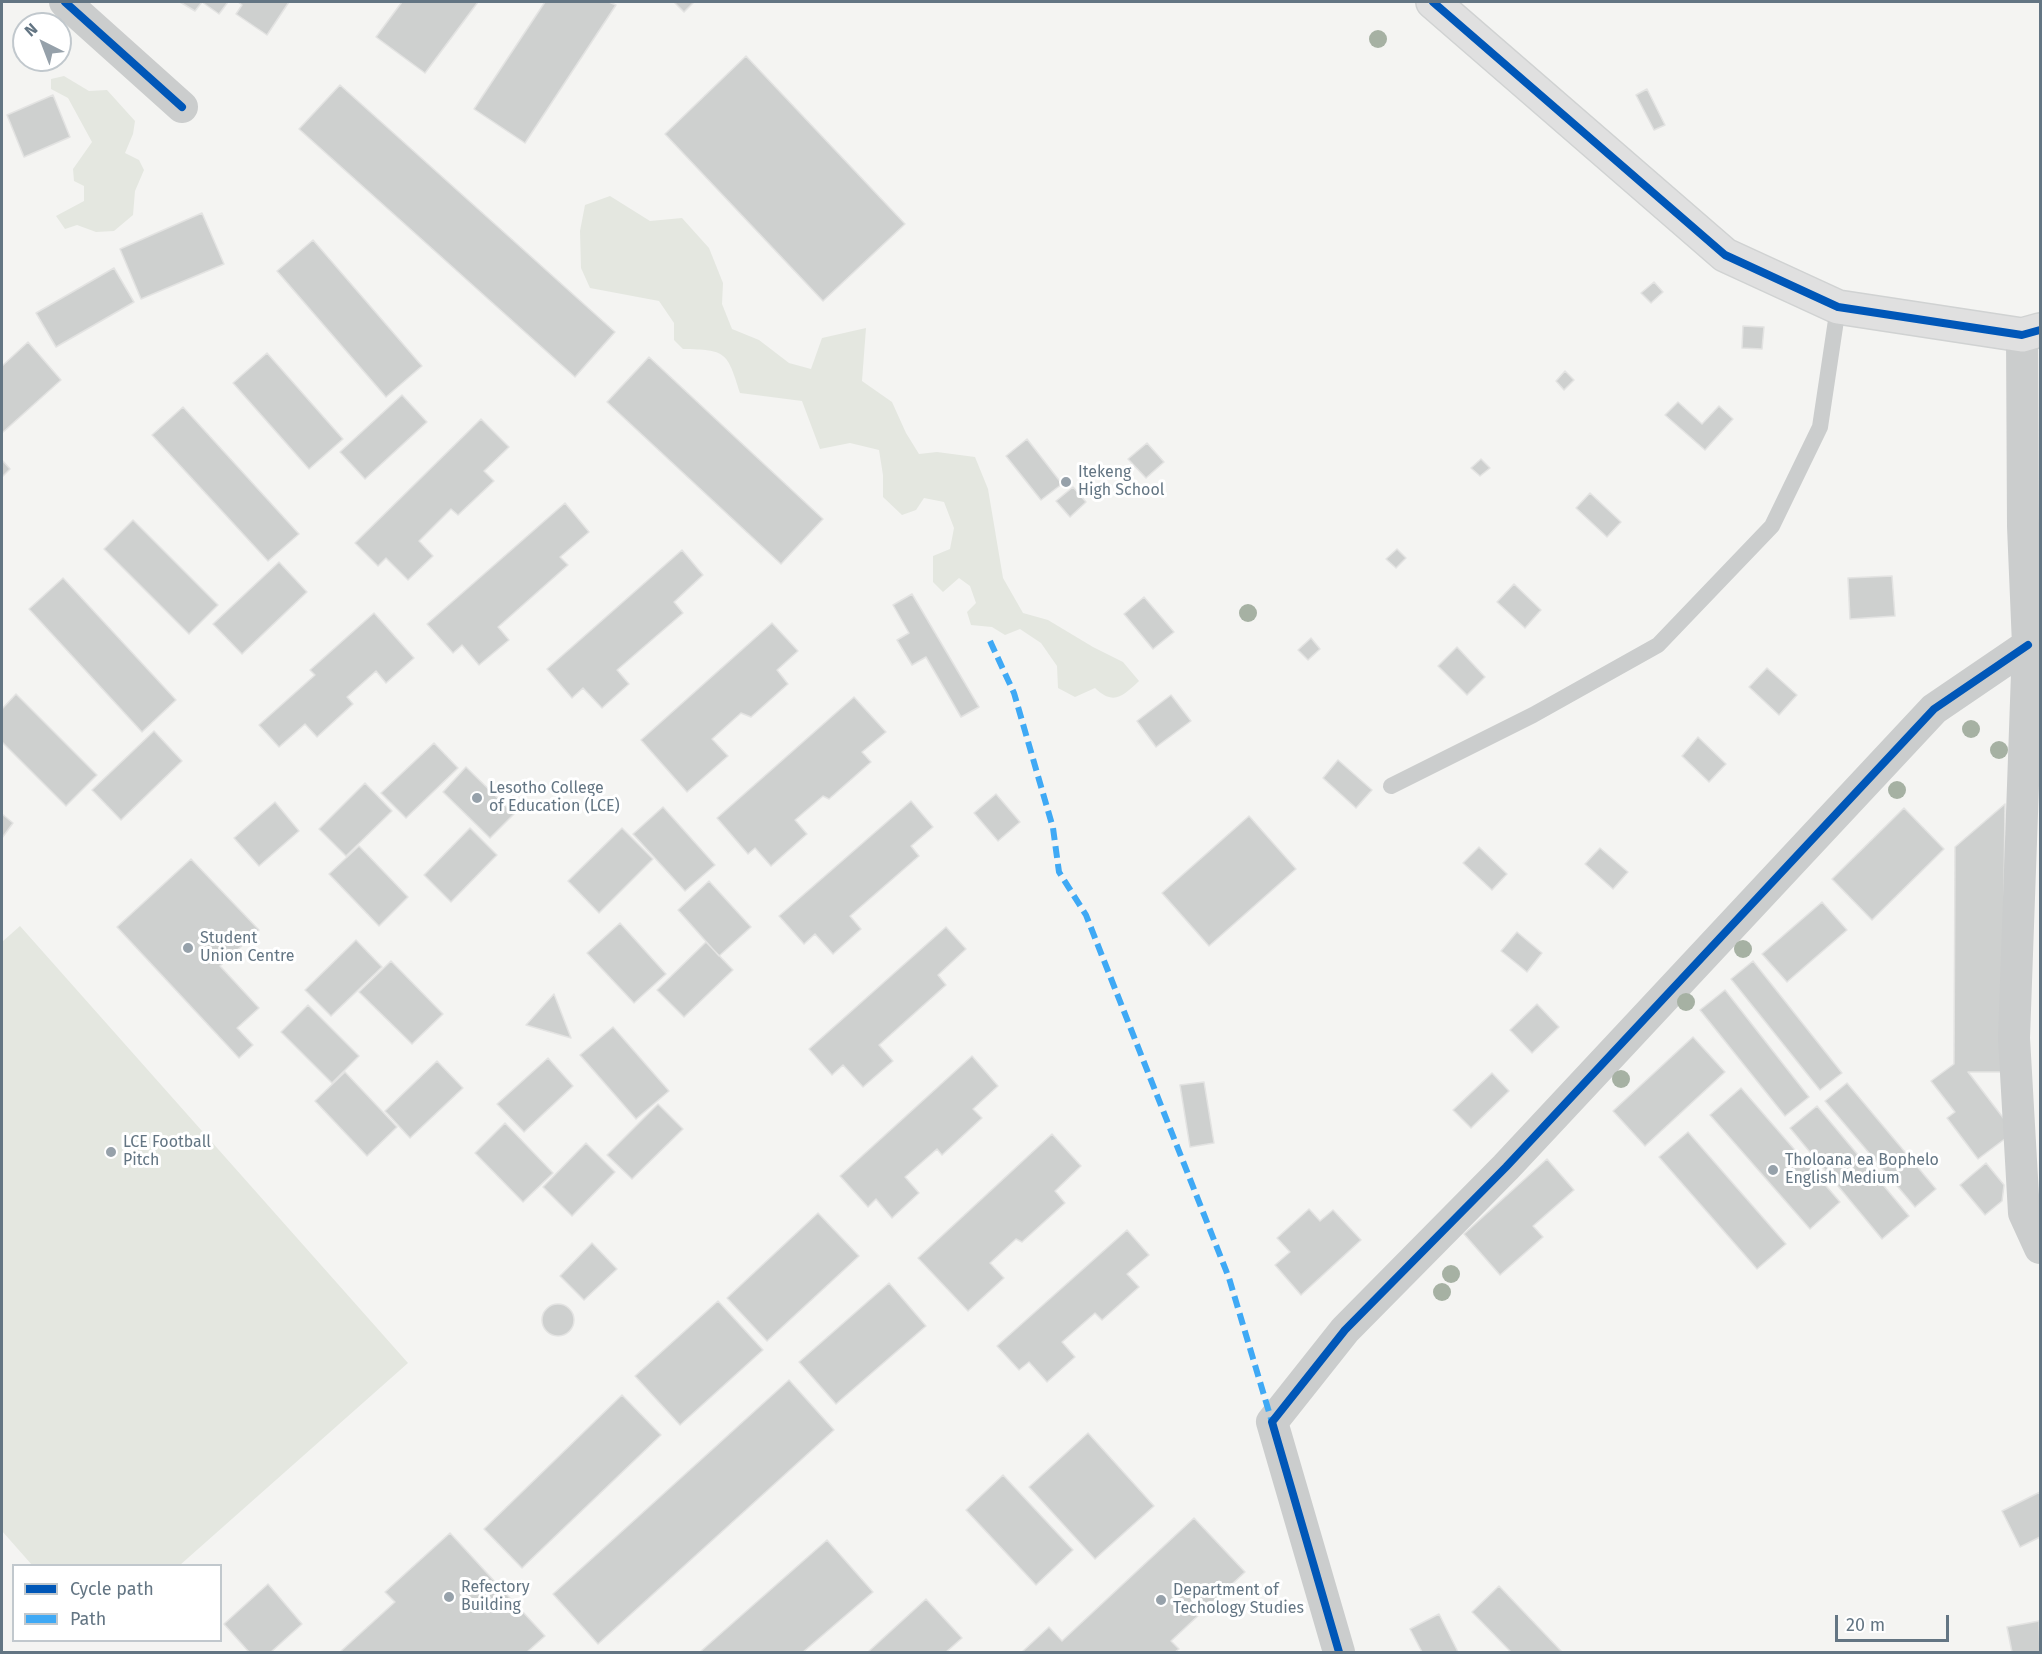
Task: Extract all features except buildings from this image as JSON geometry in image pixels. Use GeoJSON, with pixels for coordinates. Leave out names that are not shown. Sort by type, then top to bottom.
{"type":"FeatureCollection","features":[{"type":"Feature","properties":{"kind":"street"},"geometry":{"type":"LineString","coordinates":[[66,2],[182,107]]}},
{"type":"Feature","properties":{"kind":"street"},"geometry":{"type":"LineString","coordinates":[[1433,2],[1725,255],[1838,307],[2031,333],[2022,526],[2028,645],[2014,1038],[2024,1213],[2040,1248]]}},
{"type":"Feature","properties":{"kind":"street"},"geometry":{"type":"LineString","coordinates":[[1339,1653],[1272,1422],[1345,1330],[1506,1167],[1934,709],[2028,645]]}},
{"type":"Feature","properties":{"kind":"lane"},"geometry":{"type":"LineString","coordinates":[[1391,786],[1533,715],[1658,645],[1772,526],[1820,427],[1838,307]]}},
{"type":"Feature","properties":{"kind":"shaded area"},"geometry":{"type":"Polygon","coordinates":[[[64,76],[89,91],[107,90],[135,121],[133,134],[125,153],[139,160],[144,170],[135,191],[133,215],[114,231],[96,232],[77,225],[65,229],[56,216],[84,201],[84,186],[74,181],[73,169],[92,142],[68,98],[51,89],[51,79],[64,76]]]}},
{"type":"Feature","properties":{"kind":"shaded area"},"geometry":{"type":"Polygon","coordinates":[[[610,196],[650,221],[682,218],[709,248],[723,283],[722,304],[732,329],[759,340],[789,363],[811,369],[822,338],[866,328],[862,381],[892,402],[906,433],[919,454],[937,452],[975,457],[988,489],[1003,578],[1023,613],[1048,620],[1123,662],[1139,681],[1123,695],[1113,698],[1095,688],[1075,697],[1058,688],[1057,666],[1041,643],[1020,629],[1005,635],[992,627],[971,625],[967,612],[976,603],[970,586],[959,578],[943,592],[933,582],[933,556],[950,549],[954,528],[944,502],[924,498],[916,510],[902,515],[883,497],[883,475],[879,450],[850,443],[820,449],[802,401],[740,393],[732,369],[723,356],[708,350],[683,349],[674,340],[674,323],[659,301],[590,288],[581,268],[580,231],[585,205],[610,196]]]}},
{"type":"Feature","properties":{"kind":"shaded area","name":"LCE Football Pitch"},"geometry":{"type":"Polygon","coordinates":[[[20,926],[408,1363],[181,1564],[31,1564],[2,1531],[2,942],[20,926]]]}},
{"type":"Feature","properties":{"kind":"marked path"},"geometry":{"type":"LineString","coordinates":[[990,641],[1014,693],[1053,828],[1059,872],[1086,915],[1229,1278],[1272,1422]]}},
{"type":"Feature","properties":{"kind":"cycle path"},"geometry":{"type":"LineString","coordinates":[[65,2],[182,107]]}},
{"type":"Feature","properties":{"kind":"cycle path"},"geometry":{"type":"LineString","coordinates":[[1433,2],[1725,255],[1838,307],[2022,335],[2040,330]]}},
{"type":"Feature","properties":{"kind":"cycle path"},"geometry":{"type":"LineString","coordinates":[[1339,1652],[1272,1422],[1345,1330],[1506,1167],[1934,709],[2028,645]]}},
{"type":"Feature","properties":{"kind":"place","name":"Itekeng High School"},"geometry":{"type":"Point","coordinates":[1066,482]}},
{"type":"Feature","properties":{"kind":"place","name":"Lesotho College of Education (LCE)"},"geometry":{"type":"Point","coordinates":[477,798]}},
{"type":"Feature","properties":{"kind":"place","name":"Student Union Centre"},"geometry":{"type":"Point","coordinates":[188,948]}},
{"type":"Feature","properties":{"kind":"place","name":"LCE Football Pitch"},"geometry":{"type":"Point","coordinates":[111,1152]}},
{"type":"Feature","properties":{"kind":"place","name":"Tholoana ea Bophelo English Medium"},"geometry":{"type":"Point","coordinates":[1773,1170]}},
{"type":"Feature","properties":{"kind":"place","name":"Refectory Building"},"geometry":{"type":"Point","coordinates":[449,1597]}},
{"type":"Feature","properties":{"kind":"place","name":"Department of Techology Studies"},"geometry":{"type":"Point","coordinates":[1161,1600]}}]}
